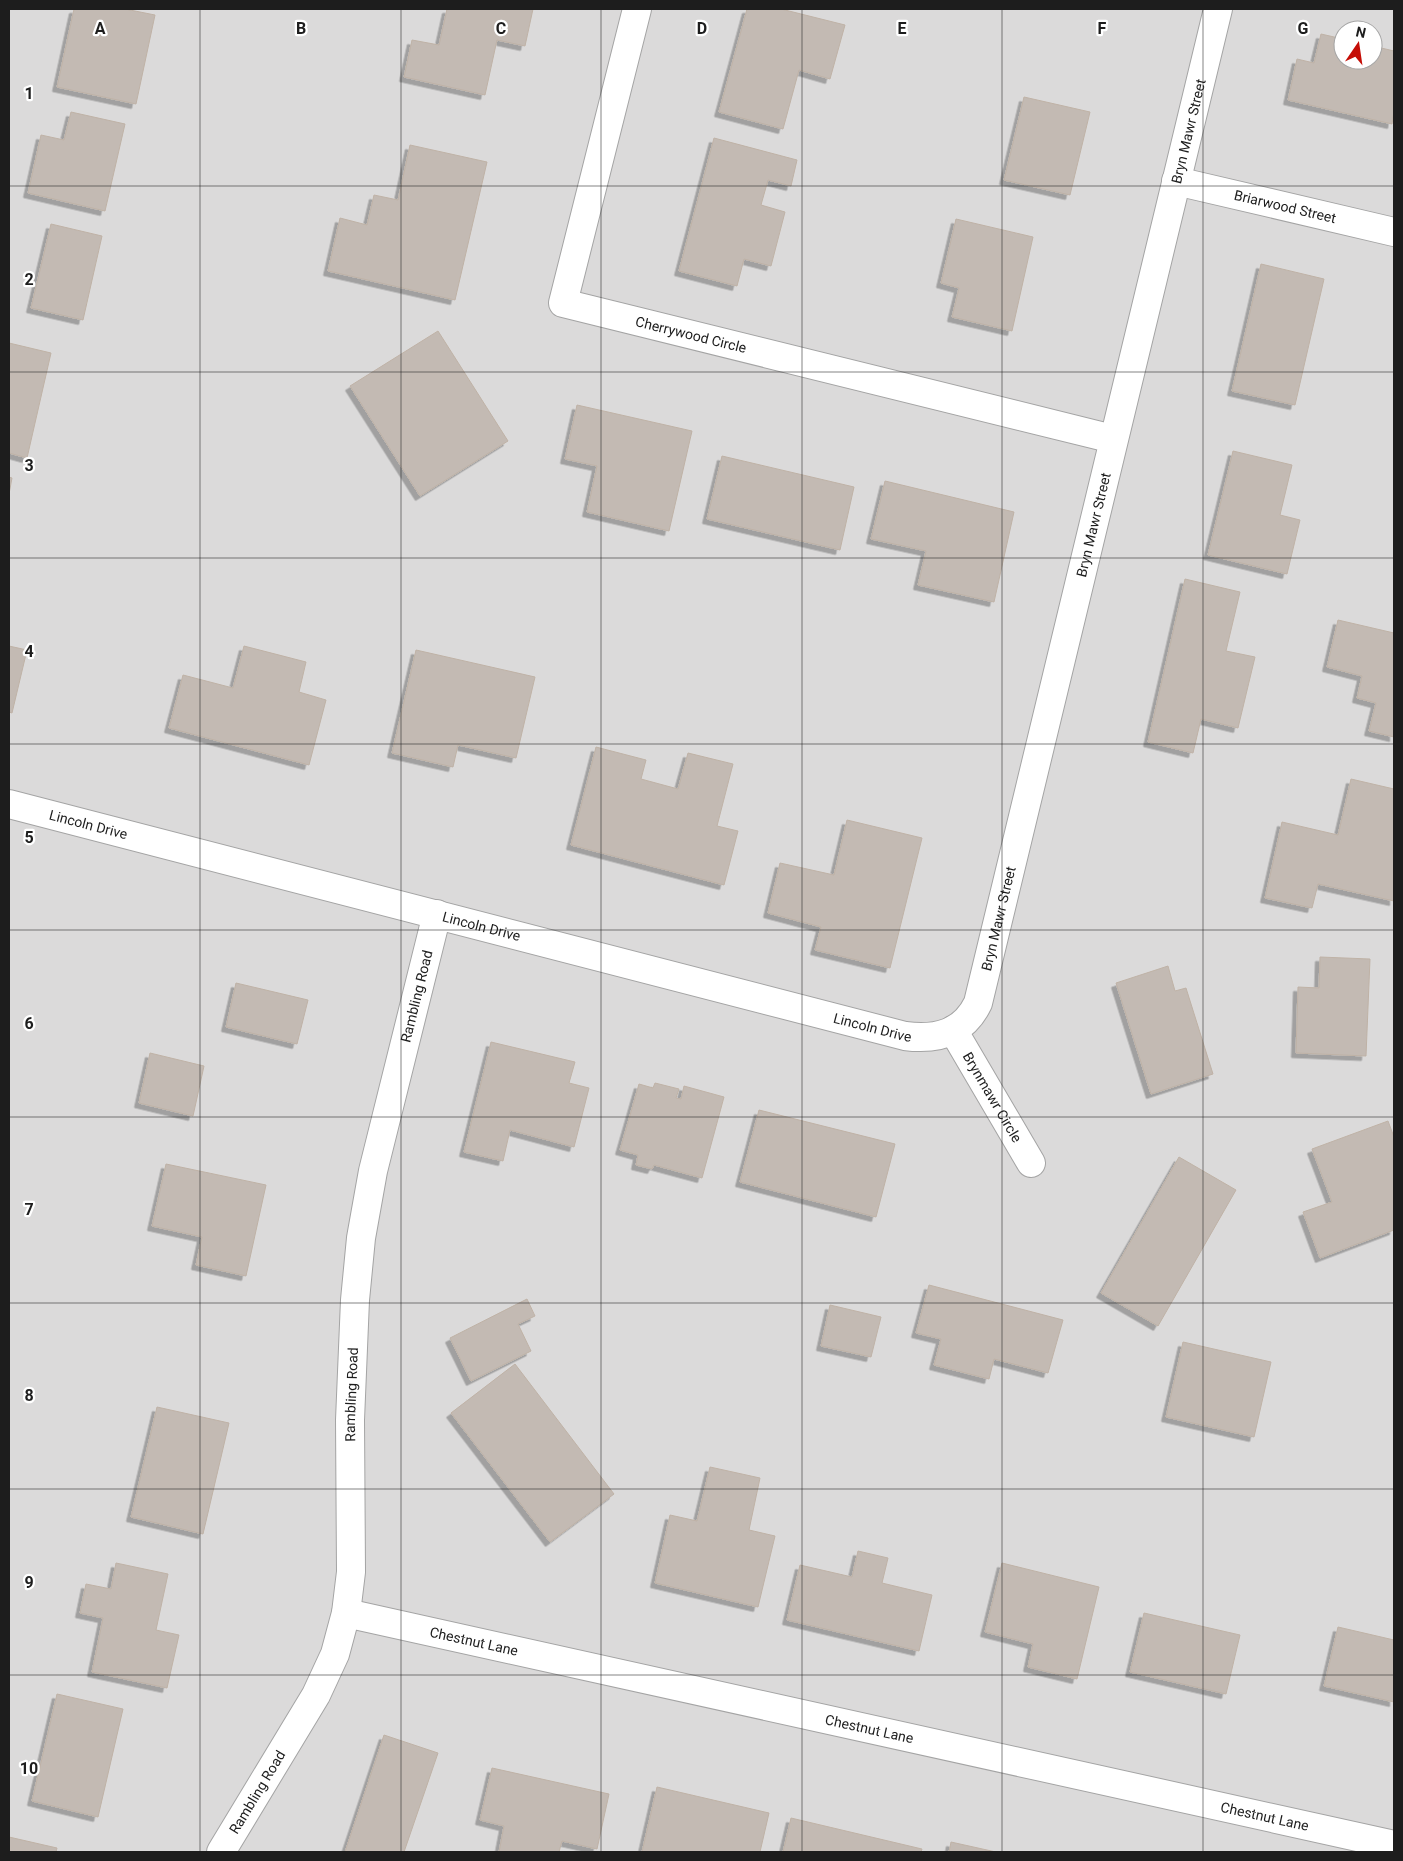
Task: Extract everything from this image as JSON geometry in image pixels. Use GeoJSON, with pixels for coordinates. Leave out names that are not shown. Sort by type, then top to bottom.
{"type":"FeatureCollection","features":[{"type":"Feature","properties":{"kind":"street","name":"Cherrywood Circle"},"geometry":{"type":"LineString","coordinates":[[637,9],[563,303],[1113,439]]}},
{"type":"Feature","properties":{"kind":"street","name":"Bryn Mawr Street"},"geometry":{"type":"LineString","coordinates":[[952,1030],[972,1016],[978,1003],[1218,9]]}},
{"type":"Feature","properties":{"kind":"street","name":"Briarwood Street"},"geometry":{"type":"LineString","coordinates":[[1176,181],[1394,232]]}},
{"type":"Feature","properties":{"kind":"street","name":"Lincoln Drive"},"geometry":{"type":"LineString","coordinates":[[9,804],[904,1036],[923,1038],[940,1036],[952,1030]]}},
{"type":"Feature","properties":{"kind":"street","name":"Rambling Road"},"geometry":{"type":"LineString","coordinates":[[221,1852],[316,1695],[335,1654],[346,1613],[351,1572],[351,1382],[355,1300],[361,1238],[376,1162],[437,914]]}},
{"type":"Feature","properties":{"kind":"street","name":"Brynmawr Circle"},"geometry":{"type":"LineString","coordinates":[[952,1030],[1031,1163]]}},
{"type":"Feature","properties":{"kind":"street","name":"Chestnut Lane"},"geometry":{"type":"LineString","coordinates":[[346,1613],[1394,1845]]}},
{"type":"Feature","properties":{"kind":"shaded area"},"geometry":{"type":"Polygon","coordinates":[[[9,9],[1394,9],[1394,1852],[9,1852],[9,9]]]}},
{"type":"Feature","properties":{"kind":"building"},"geometry":{"type":"Polygon","coordinates":[[[74,9],[125,9],[155,15],[136,104],[57,87],[74,9]]]}},
{"type":"Feature","properties":{"kind":"building"},"geometry":{"type":"Polygon","coordinates":[[[447,9],[533,9],[525,46],[497,40],[485,95],[404,77],[412,40],[439,45],[447,9]]]}},
{"type":"Feature","properties":{"kind":"building"},"geometry":{"type":"Polygon","coordinates":[[[747,9],[781,9],[845,25],[830,79],[799,70],[783,129],[719,112],[747,9]]]}},
{"type":"Feature","properties":{"kind":"building"},"geometry":{"type":"Polygon","coordinates":[[[1321,34],[1333,37],[1333,70],[1383,70],[1383,48],[1394,51],[1394,112],[1392,124],[1288,100],[1297,59],[1314,63],[1321,34]]]}},
{"type":"Feature","properties":{"kind":"building"},"geometry":{"type":"Polygon","coordinates":[[[1024,97],[1090,112],[1070,195],[1004,180],[1024,97]]]}},
{"type":"Feature","properties":{"kind":"building"},"geometry":{"type":"Polygon","coordinates":[[[71,112],[125,124],[105,211],[28,193],[41,135],[64,140],[71,112]]]}},
{"type":"Feature","properties":{"kind":"building"},"geometry":{"type":"Polygon","coordinates":[[[714,138],[797,160],[791,186],[768,180],[761,205],[785,212],[771,266],[744,259],[737,286],[679,271],[714,138]]]}},
{"type":"Feature","properties":{"kind":"building"},"geometry":{"type":"Polygon","coordinates":[[[410,145],[487,162],[455,300],[328,271],[340,218],[367,225],[374,195],[398,200],[410,145]]]}},
{"type":"Feature","properties":{"kind":"building"},"geometry":{"type":"Polygon","coordinates":[[[956,219],[1033,237],[1012,331],[952,317],[959,288],[941,283],[956,219]]]}},
{"type":"Feature","properties":{"kind":"building"},"geometry":{"type":"Polygon","coordinates":[[[51,224],[102,236],[83,320],[31,308],[51,224]]]}},
{"type":"Feature","properties":{"kind":"building"},"geometry":{"type":"Polygon","coordinates":[[[1261,264],[1324,279],[1295,405],[1232,391],[1261,264]]]}},
{"type":"Feature","properties":{"kind":"building"},"geometry":{"type":"Polygon","coordinates":[[[438,331],[508,441],[420,496],[350,386],[438,331]]]}},
{"type":"Feature","properties":{"kind":"building"},"geometry":{"type":"Polygon","coordinates":[[[9,343],[51,353],[27,458],[9,453],[9,343]]]}},
{"type":"Feature","properties":{"kind":"building"},"geometry":{"type":"Polygon","coordinates":[[[577,405],[692,431],[669,531],[587,512],[597,466],[565,459],[577,405]]]}},
{"type":"Feature","properties":{"kind":"building"},"geometry":{"type":"Polygon","coordinates":[[[1233,451],[1292,465],[1280,515],[1300,520],[1287,574],[1208,555],[1233,451]]]}},
{"type":"Feature","properties":{"kind":"building"},"geometry":{"type":"Polygon","coordinates":[[[722,456],[854,487],[840,550],[707,519],[722,456]]]}},
{"type":"Feature","properties":{"kind":"building"},"geometry":{"type":"Polygon","coordinates":[[[9,477],[12,478],[9,494],[9,477]]]}},
{"type":"Feature","properties":{"kind":"building"},"geometry":{"type":"Polygon","coordinates":[[[885,481],[1014,512],[994,602],[918,585],[926,551],[871,539],[885,481]]]}},
{"type":"Feature","properties":{"kind":"building"},"geometry":{"type":"Polygon","coordinates":[[[1185,579],[1240,592],[1226,651],[1255,657],[1238,728],[1201,719],[1193,753],[1148,742],[1185,579]]]}},
{"type":"Feature","properties":{"kind":"building"},"geometry":{"type":"Polygon","coordinates":[[[1338,620],[1394,633],[1394,737],[1369,731],[1376,703],[1357,698],[1362,676],[1327,667],[1338,620]]]}},
{"type":"Feature","properties":{"kind":"building"},"geometry":{"type":"Polygon","coordinates":[[[9,646],[27,650],[12,713],[9,712],[9,646]]]}},
{"type":"Feature","properties":{"kind":"building"},"geometry":{"type":"Polygon","coordinates":[[[244,646],[306,662],[299,692],[326,700],[309,765],[169,728],[183,675],[233,688],[244,646]]]}},
{"type":"Feature","properties":{"kind":"building"},"geometry":{"type":"Polygon","coordinates":[[[416,650],[535,677],[516,758],[458,745],[453,767],[392,753],[416,650]]]}},
{"type":"Feature","properties":{"kind":"building"},"geometry":{"type":"Polygon","coordinates":[[[596,747],[646,760],[641,779],[678,789],[688,753],[733,764],[717,826],[738,831],[724,885],[571,845],[596,747]]]}},
{"type":"Feature","properties":{"kind":"building"},"geometry":{"type":"Polygon","coordinates":[[[1351,779],[1394,789],[1394,901],[1318,884],[1312,908],[1265,898],[1282,822],[1338,835],[1351,779]]]}},
{"type":"Feature","properties":{"kind":"building"},"geometry":{"type":"Polygon","coordinates":[[[847,820],[922,838],[890,968],[815,950],[821,927],[768,913],[780,863],[834,875],[847,820]]]}},
{"type":"Feature","properties":{"kind":"building"},"geometry":{"type":"Polygon","coordinates":[[[1320,957],[1370,959],[1366,1056],[1296,1053],[1298,987],[1319,988],[1320,957]]]}},
{"type":"Feature","properties":{"kind":"building"},"geometry":{"type":"Polygon","coordinates":[[[1168,966],[1175,991],[1186,988],[1213,1074],[1151,1094],[1116,983],[1168,966]]]}},
{"type":"Feature","properties":{"kind":"building"},"geometry":{"type":"Polygon","coordinates":[[[236,983],[308,1000],[297,1044],[226,1027],[236,983]]]}},
{"type":"Feature","properties":{"kind":"building"},"geometry":{"type":"Polygon","coordinates":[[[491,1042],[575,1062],[569,1083],[589,1088],[574,1147],[510,1130],[503,1161],[464,1152],[491,1042]]]}},
{"type":"Feature","properties":{"kind":"building"},"geometry":{"type":"Polygon","coordinates":[[[150,1053],[204,1066],[193,1116],[139,1103],[150,1053]]]}},
{"type":"Feature","properties":{"kind":"building"},"geometry":{"type":"Polygon","coordinates":[[[655,1083],[679,1089],[676,1098],[681,1099],[684,1086],[724,1097],[702,1178],[654,1165],[652,1169],[636,1165],[638,1155],[620,1150],[639,1084],[653,1088],[655,1083]]]}},
{"type":"Feature","properties":{"kind":"building"},"geometry":{"type":"Polygon","coordinates":[[[759,1110],[895,1144],[876,1217],[740,1182],[759,1110]]]}},
{"type":"Feature","properties":{"kind":"building"},"geometry":{"type":"Polygon","coordinates":[[[1388,1121],[1394,1137],[1394,1230],[1320,1258],[1303,1212],[1332,1202],[1312,1149],[1388,1121]]]}},
{"type":"Feature","properties":{"kind":"building"},"geometry":{"type":"Polygon","coordinates":[[[1179,1157],[1236,1190],[1158,1326],[1101,1293],[1179,1157]]]}},
{"type":"Feature","properties":{"kind":"building"},"geometry":{"type":"Polygon","coordinates":[[[166,1164],[266,1185],[246,1276],[196,1265],[202,1237],[152,1226],[166,1164]]]}},
{"type":"Feature","properties":{"kind":"building"},"geometry":{"type":"Polygon","coordinates":[[[929,1285],[1063,1320],[1048,1373],[994,1359],[989,1379],[934,1365],[941,1339],[916,1333],[929,1285]]]}},
{"type":"Feature","properties":{"kind":"building"},"geometry":{"type":"Polygon","coordinates":[[[527,1299],[535,1316],[518,1324],[531,1351],[471,1381],[450,1338],[527,1299]]]}},
{"type":"Feature","properties":{"kind":"building"},"geometry":{"type":"Polygon","coordinates":[[[830,1305],[881,1317],[871,1357],[821,1346],[830,1305]]]}},
{"type":"Feature","properties":{"kind":"building"},"geometry":{"type":"Polygon","coordinates":[[[1183,1342],[1271,1362],[1254,1437],[1166,1417],[1183,1342]]]}},
{"type":"Feature","properties":{"kind":"building"},"geometry":{"type":"Polygon","coordinates":[[[515,1364],[614,1494],[550,1542],[451,1413],[515,1364]]]}},
{"type":"Feature","properties":{"kind":"building"},"geometry":{"type":"Polygon","coordinates":[[[157,1407],[229,1423],[203,1534],[131,1517],[157,1407]]]}},
{"type":"Feature","properties":{"kind":"building"},"geometry":{"type":"Polygon","coordinates":[[[710,1467],[760,1478],[749,1530],[775,1536],[758,1607],[655,1583],[670,1515],[697,1521],[710,1467]]]}},
{"type":"Feature","properties":{"kind":"building"},"geometry":{"type":"Polygon","coordinates":[[[858,1551],[888,1558],[882,1583],[932,1595],[919,1651],[787,1620],[800,1565],[852,1577],[858,1551]]]}},
{"type":"Feature","properties":{"kind":"building"},"geometry":{"type":"Polygon","coordinates":[[[116,1563],[168,1574],[156,1630],[179,1635],[167,1688],[92,1672],[103,1618],[80,1613],[86,1584],[111,1589],[116,1563]]]}},
{"type":"Feature","properties":{"kind":"building"},"geometry":{"type":"Polygon","coordinates":[[[1002,1563],[1099,1587],[1077,1679],[1028,1667],[1033,1644],[985,1632],[1002,1563]]]}},
{"type":"Feature","properties":{"kind":"building"},"geometry":{"type":"Polygon","coordinates":[[[1144,1613],[1240,1635],[1226,1694],[1130,1672],[1144,1613]]]}},
{"type":"Feature","properties":{"kind":"building"},"geometry":{"type":"Polygon","coordinates":[[[1338,1627],[1394,1640],[1394,1702],[1324,1686],[1338,1627]]]}},
{"type":"Feature","properties":{"kind":"building"},"geometry":{"type":"Polygon","coordinates":[[[57,1694],[123,1709],[98,1817],[32,1801],[57,1694]]]}},
{"type":"Feature","properties":{"kind":"building"},"geometry":{"type":"Polygon","coordinates":[[[384,1735],[438,1753],[404,1852],[345,1852],[384,1735]]]}},
{"type":"Feature","properties":{"kind":"building"},"geometry":{"type":"Polygon","coordinates":[[[492,1768],[609,1794],[597,1849],[562,1841],[559,1852],[499,1852],[504,1826],[480,1820],[492,1768]]]}},
{"type":"Feature","properties":{"kind":"building"},"geometry":{"type":"Polygon","coordinates":[[[657,1787],[769,1813],[760,1852],[642,1852],[657,1787]]]}},
{"type":"Feature","properties":{"kind":"building"},"geometry":{"type":"Polygon","coordinates":[[[791,1818],[922,1849],[921,1852],[783,1852],[791,1818]]]}},
{"type":"Feature","properties":{"kind":"building"},"geometry":{"type":"Polygon","coordinates":[[[9,1837],[57,1848],[56,1852],[9,1852],[9,1837]]]}},
{"type":"Feature","properties":{"kind":"building"},"geometry":{"type":"Polygon","coordinates":[[[951,1842],[996,1852],[949,1852],[951,1842]]]}}]}
